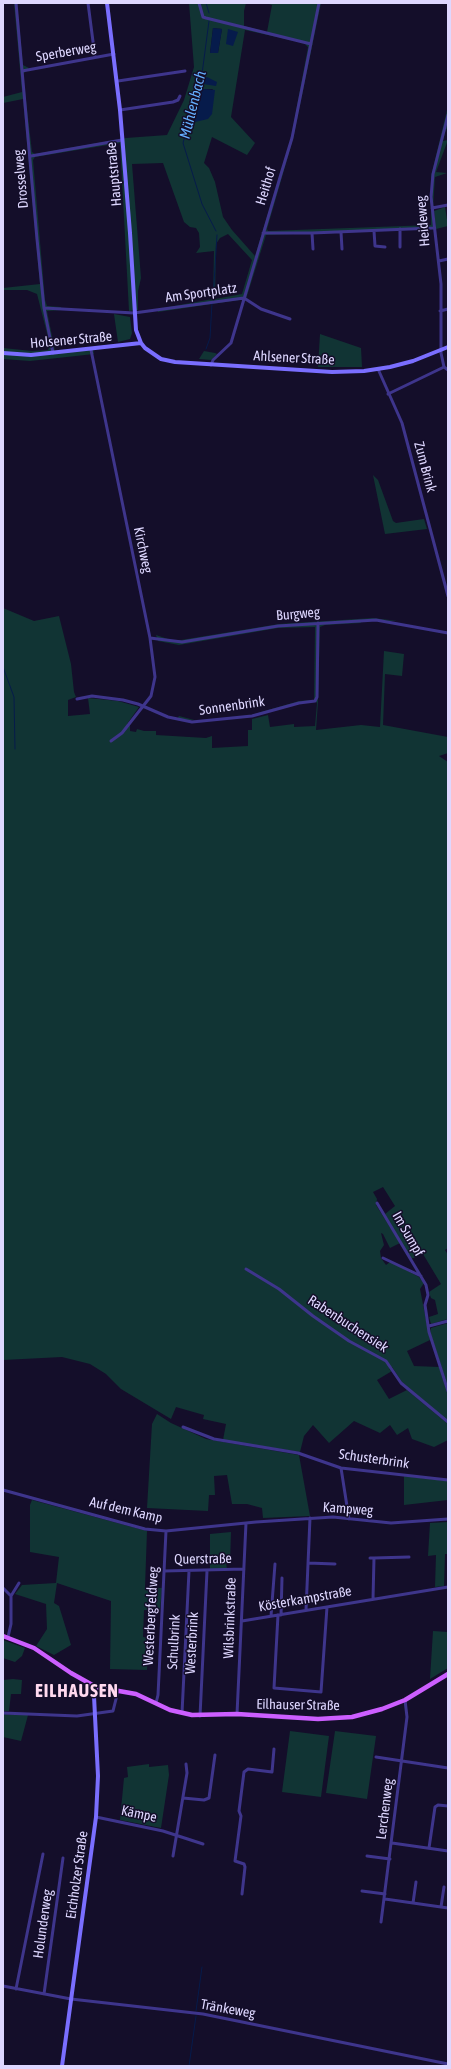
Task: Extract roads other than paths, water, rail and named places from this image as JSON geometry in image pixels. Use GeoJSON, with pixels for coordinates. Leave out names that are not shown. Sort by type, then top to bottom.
{"type":"FeatureCollection","features":[{"type":"Feature","properties":{"kind":"main road","name":"Hauptstraße"},"geometry":{"type":"LineString","coordinates":[[107,3],[118,81],[130,233],[134,313],[136,330],[141,343]]}},
{"type":"Feature","properties":{"kind":"main road","name":"Ahlsener Straße"},"geometry":{"type":"LineString","coordinates":[[141,343],[150,353],[161,360],[211,365],[332,372],[378,369],[413,361],[448,347]]}},
{"type":"Feature","properties":{"kind":"main road","name":"Holsener Straße"},"geometry":{"type":"LineString","coordinates":[[3,353],[31,355],[91,350],[141,343]]}},
{"type":"Feature","properties":{"kind":"main road","name":"Eilhauser Straße"},"geometry":{"type":"LineString","coordinates":[[5,1637],[34,1648],[71,1674],[96,1687],[136,1694],[182,1714],[200,1716],[237,1714],[301,1719],[338,1718],[371,1712],[405,1700],[448,1674]]}},
{"type":"Feature","properties":{"kind":"main road","name":"Eichholzer Straße"},"geometry":{"type":"LineString","coordinates":[[62,2066],[96,1817],[98,1776],[95,1714],[96,1687]]}},
{"type":"Feature","properties":{"kind":"street","name":"Drosselweg"},"geometry":{"type":"LineString","coordinates":[[16,3],[44,308],[53,353]]}},
{"type":"Feature","properties":{"kind":"street"},"geometry":{"type":"LineString","coordinates":[[88,3],[95,57]]}},
{"type":"Feature","properties":{"kind":"street"},"geometry":{"type":"LineString","coordinates":[[199,3],[203,17],[311,44]]}},
{"type":"Feature","properties":{"kind":"street","name":"Heithof"},"geometry":{"type":"LineString","coordinates":[[211,365],[213,360],[231,343],[292,138],[319,3]]}},
{"type":"Feature","properties":{"kind":"street","name":"Sperberweg"},"geometry":{"type":"LineString","coordinates":[[22,71],[114,54]]}},
{"type":"Feature","properties":{"kind":"street"},"geometry":{"type":"LineString","coordinates":[[118,81],[185,71]]}},
{"type":"Feature","properties":{"kind":"street"},"geometry":{"type":"LineString","coordinates":[[120,110],[173,102],[178,100],[180,96]]}},
{"type":"Feature","properties":{"kind":"street","name":"Heideweg"},"geometry":{"type":"LineString","coordinates":[[444,367],[441,350],[439,261],[433,228],[432,208],[433,174],[448,114]]}},
{"type":"Feature","properties":{"kind":"street"},"geometry":{"type":"LineString","coordinates":[[31,156],[122,140]]}},
{"type":"Feature","properties":{"kind":"street"},"geometry":{"type":"LineString","coordinates":[[432,208],[448,204]]}},
{"type":"Feature","properties":{"kind":"street"},"geometry":{"type":"LineString","coordinates":[[263,233],[312,233],[433,228]]}},
{"type":"Feature","properties":{"kind":"street"},"geometry":{"type":"LineString","coordinates":[[400,229],[400,247]]}},
{"type":"Feature","properties":{"kind":"street"},"geometry":{"type":"LineString","coordinates":[[374,231],[375,246],[385,247]]}},
{"type":"Feature","properties":{"kind":"street"},"geometry":{"type":"LineString","coordinates":[[341,232],[342,249]]}},
{"type":"Feature","properties":{"kind":"street"},"geometry":{"type":"LineString","coordinates":[[312,233],[313,249]]}},
{"type":"Feature","properties":{"kind":"street"},"geometry":{"type":"LineString","coordinates":[[439,261],[448,259]]}},
{"type":"Feature","properties":{"kind":"street","name":"Am Sportplatz"},"geometry":{"type":"LineString","coordinates":[[44,308],[134,313],[244,298],[261,309],[290,319]]}},
{"type":"Feature","properties":{"kind":"street"},"geometry":{"type":"LineString","coordinates":[[440,311],[448,309]]}},
{"type":"Feature","properties":{"kind":"street","name":"Kirchweg"},"geometry":{"type":"LineString","coordinates":[[91,350],[150,638],[155,676],[155,686],[151,696],[122,733],[111,741]]}},
{"type":"Feature","properties":{"kind":"street"},"geometry":{"type":"LineString","coordinates":[[388,394],[444,367],[448,370]]}},
{"type":"Feature","properties":{"kind":"street","name":"Zum Brink"},"geometry":{"type":"LineString","coordinates":[[378,369],[402,423],[448,596]]}},
{"type":"Feature","properties":{"kind":"street","name":"Burgweg"},"geometry":{"type":"LineString","coordinates":[[150,638],[182,642],[278,626],[376,620],[448,633]]}},
{"type":"Feature","properties":{"kind":"street","name":"Sonnenbrink"},"geometry":{"type":"LineString","coordinates":[[77,699],[92,696],[123,700],[168,717],[192,722],[257,716],[300,703],[315,701],[317,697],[318,623]]}},
{"type":"Feature","properties":{"kind":"street","name":"Im Sumpf"},"geometry":{"type":"LineString","coordinates":[[377,1203],[421,1276],[428,1292],[425,1305],[430,1337],[448,1391]]}},
{"type":"Feature","properties":{"kind":"street"},"geometry":{"type":"LineString","coordinates":[[383,1258],[421,1276]]}},
{"type":"Feature","properties":{"kind":"street","name":"Rabenbuchensiek"},"geometry":{"type":"LineString","coordinates":[[246,1269],[279,1289],[313,1316],[349,1341],[386,1361],[401,1383],[448,1422]]}},
{"type":"Feature","properties":{"kind":"street"},"geometry":{"type":"LineString","coordinates":[[429,1326],[448,1321]]}},
{"type":"Feature","properties":{"kind":"street","name":"Schusterbrink"},"geometry":{"type":"LineString","coordinates":[[184,1427],[214,1439],[298,1453],[341,1468],[448,1480]]}},
{"type":"Feature","properties":{"kind":"street"},"geometry":{"type":"LineString","coordinates":[[341,1468],[349,1519]]}},
{"type":"Feature","properties":{"kind":"street","name":"Auf dem Kamp"},"geometry":{"type":"LineString","coordinates":[[3,1490],[145,1529],[166,1531],[246,1523]]}},
{"type":"Feature","properties":{"kind":"street","name":"Kampweg"},"geometry":{"type":"LineString","coordinates":[[246,1523],[333,1517],[391,1523],[448,1519]]}},
{"type":"Feature","properties":{"kind":"street"},"geometry":{"type":"LineString","coordinates":[[306,1610],[310,1518]]}},
{"type":"Feature","properties":{"kind":"street","name":"Wilsbrinkstraße"},"geometry":{"type":"LineString","coordinates":[[237,1714],[246,1523]]}},
{"type":"Feature","properties":{"kind":"street","name":"Westerbergfeldweg"},"geometry":{"type":"LineString","coordinates":[[156,1702],[158,1695],[166,1531]]}},
{"type":"Feature","properties":{"kind":"street","name":"Kösterkampstraße"},"geometry":{"type":"LineString","coordinates":[[373,1599],[372,1558],[392,1559],[409,1556]]}},
{"type":"Feature","properties":{"kind":"street"},"geometry":{"type":"LineString","coordinates":[[308,1563],[335,1564]]}},
{"type":"Feature","properties":{"kind":"street"},"geometry":{"type":"LineString","coordinates":[[271,1616],[275,1564]]}},
{"type":"Feature","properties":{"kind":"street","name":"Querstraße"},"geometry":{"type":"LineString","coordinates":[[164,1571],[244,1569]]}},
{"type":"Feature","properties":{"kind":"street","name":"Schulbrink"},"geometry":{"type":"LineString","coordinates":[[182,1714],[189,1571]]}},
{"type":"Feature","properties":{"kind":"street","name":"Westerbrink"},"geometry":{"type":"LineString","coordinates":[[200,1716],[207,1571]]}},
{"type":"Feature","properties":{"kind":"street"},"geometry":{"type":"LineString","coordinates":[[282,1578],[274,1688],[321,1692],[327,1607]]}},
{"type":"Feature","properties":{"kind":"street"},"geometry":{"type":"LineString","coordinates":[[5,1637],[11,1624],[12,1596],[19,1583]]}},
{"type":"Feature","properties":{"kind":"street","name":"Kösterkampstraße"},"geometry":{"type":"LineString","coordinates":[[242,1621],[448,1587]]}},
{"type":"Feature","properties":{"kind":"street"},"geometry":{"type":"LineString","coordinates":[[3,1588],[12,1596]]}},
{"type":"Feature","properties":{"kind":"street"},"geometry":{"type":"LineString","coordinates":[[3,1712],[64,1716],[113,1711],[118,1691]]}},
{"type":"Feature","properties":{"kind":"street","name":"Lerchenweg"},"geometry":{"type":"LineString","coordinates":[[381,1922],[407,1717],[405,1700]]}},
{"type":"Feature","properties":{"kind":"street"},"geometry":{"type":"LineString","coordinates":[[242,1894],[245,1867],[244,1864],[235,1861],[241,1816],[239,1811],[244,1772],[248,1770],[272,1772],[274,1749]]}},
{"type":"Feature","properties":{"kind":"street"},"geometry":{"type":"LineString","coordinates":[[183,1798],[204,1800],[209,1798],[215,1755]]}},
{"type":"Feature","properties":{"kind":"street","name":"Lerchenweg"},"geometry":{"type":"LineString","coordinates":[[376,1757],[402,1761]]}},
{"type":"Feature","properties":{"kind":"street"},"geometry":{"type":"LineString","coordinates":[[402,1761],[448,1768]]}},
{"type":"Feature","properties":{"kind":"street"},"geometry":{"type":"LineString","coordinates":[[173,1856],[187,1773],[186,1764]]}},
{"type":"Feature","properties":{"kind":"street"},"geometry":{"type":"LineString","coordinates":[[430,1848],[434,1807],[438,1805],[448,1806]]}},
{"type":"Feature","properties":{"kind":"street","name":"Kämpe"},"geometry":{"type":"LineString","coordinates":[[96,1817],[177,1835],[203,1844]]}},
{"type":"Feature","properties":{"kind":"street"},"geometry":{"type":"LineString","coordinates":[[392,1843],[448,1851]]}},
{"type":"Feature","properties":{"kind":"street"},"geometry":{"type":"LineString","coordinates":[[16,1989],[43,1854]]}},
{"type":"Feature","properties":{"kind":"street","name":"Lerchenweg"},"geometry":{"type":"LineString","coordinates":[[367,1856],[390,1859]]}},
{"type":"Feature","properties":{"kind":"street","name":"Holunderweg"},"geometry":{"type":"LineString","coordinates":[[44,1994],[63,1858]]}},
{"type":"Feature","properties":{"kind":"street"},"geometry":{"type":"LineString","coordinates":[[413,1903],[416,1882]]}},
{"type":"Feature","properties":{"kind":"street"},"geometry":{"type":"LineString","coordinates":[[441,1907],[444,1887]]}},
{"type":"Feature","properties":{"kind":"street"},"geometry":{"type":"LineString","coordinates":[[362,1891],[385,1894]]}},
{"type":"Feature","properties":{"kind":"street"},"geometry":{"type":"LineString","coordinates":[[385,1899],[448,1908]]}},
{"type":"Feature","properties":{"kind":"street","name":"Tränkeweg"},"geometry":{"type":"LineString","coordinates":[[3,1986],[71,1999],[203,2014],[448,2064]]}},
{"type":"Feature","properties":{"kind":"water"},"geometry":{"type":"Polygon","coordinates":[[[213,28],[222,29],[218,53],[210,53],[213,28]]]}},
{"type":"Feature","properties":{"kind":"water"},"geometry":{"type":"Polygon","coordinates":[[[228,29],[238,32],[233,46],[226,44],[228,29]]]}},
{"type":"Feature","properties":{"kind":"water"},"geometry":{"type":"Polygon","coordinates":[[[207,77],[217,82],[216,86],[203,84],[205,78],[207,77]]]}},
{"type":"Feature","properties":{"kind":"water"},"geometry":{"type":"Polygon","coordinates":[[[201,90],[215,90],[212,114],[208,119],[195,122],[192,121],[201,90]]]}},
{"type":"Feature","properties":{"kind":"waterway","name":"Mühlenbach"},"geometry":{"type":"LineString","coordinates":[[206,3],[209,13]]}},
{"type":"Feature","properties":{"kind":"waterway","name":"Mühlenbach"},"geometry":{"type":"LineString","coordinates":[[209,21],[202,74],[183,143],[202,204],[216,231]]}},
{"type":"Feature","properties":{"kind":"waterway","name":"Mühlenbach"},"geometry":{"type":"LineString","coordinates":[[213,299],[217,235]]}},
{"type":"Feature","properties":{"kind":"waterway","name":"Mühlenbach"},"geometry":{"type":"LineString","coordinates":[[206,349],[210,338],[212,303]]}},
{"type":"Feature","properties":{"kind":"waterway"},"geometry":{"type":"LineString","coordinates":[[3,667],[14,697],[15,749]]}},
{"type":"Feature","properties":{"kind":"waterway"},"geometry":{"type":"LineString","coordinates":[[196,2011],[202,1967]]}},
{"type":"Feature","properties":{"kind":"waterway"},"geometry":{"type":"LineString","coordinates":[[189,2066],[196,2016]]}},
{"type":"Feature","properties":{"kind":"district","name":"EILHAUSEN"},"geometry":{"type":"Point","coordinates":[77,1691]}}]}
